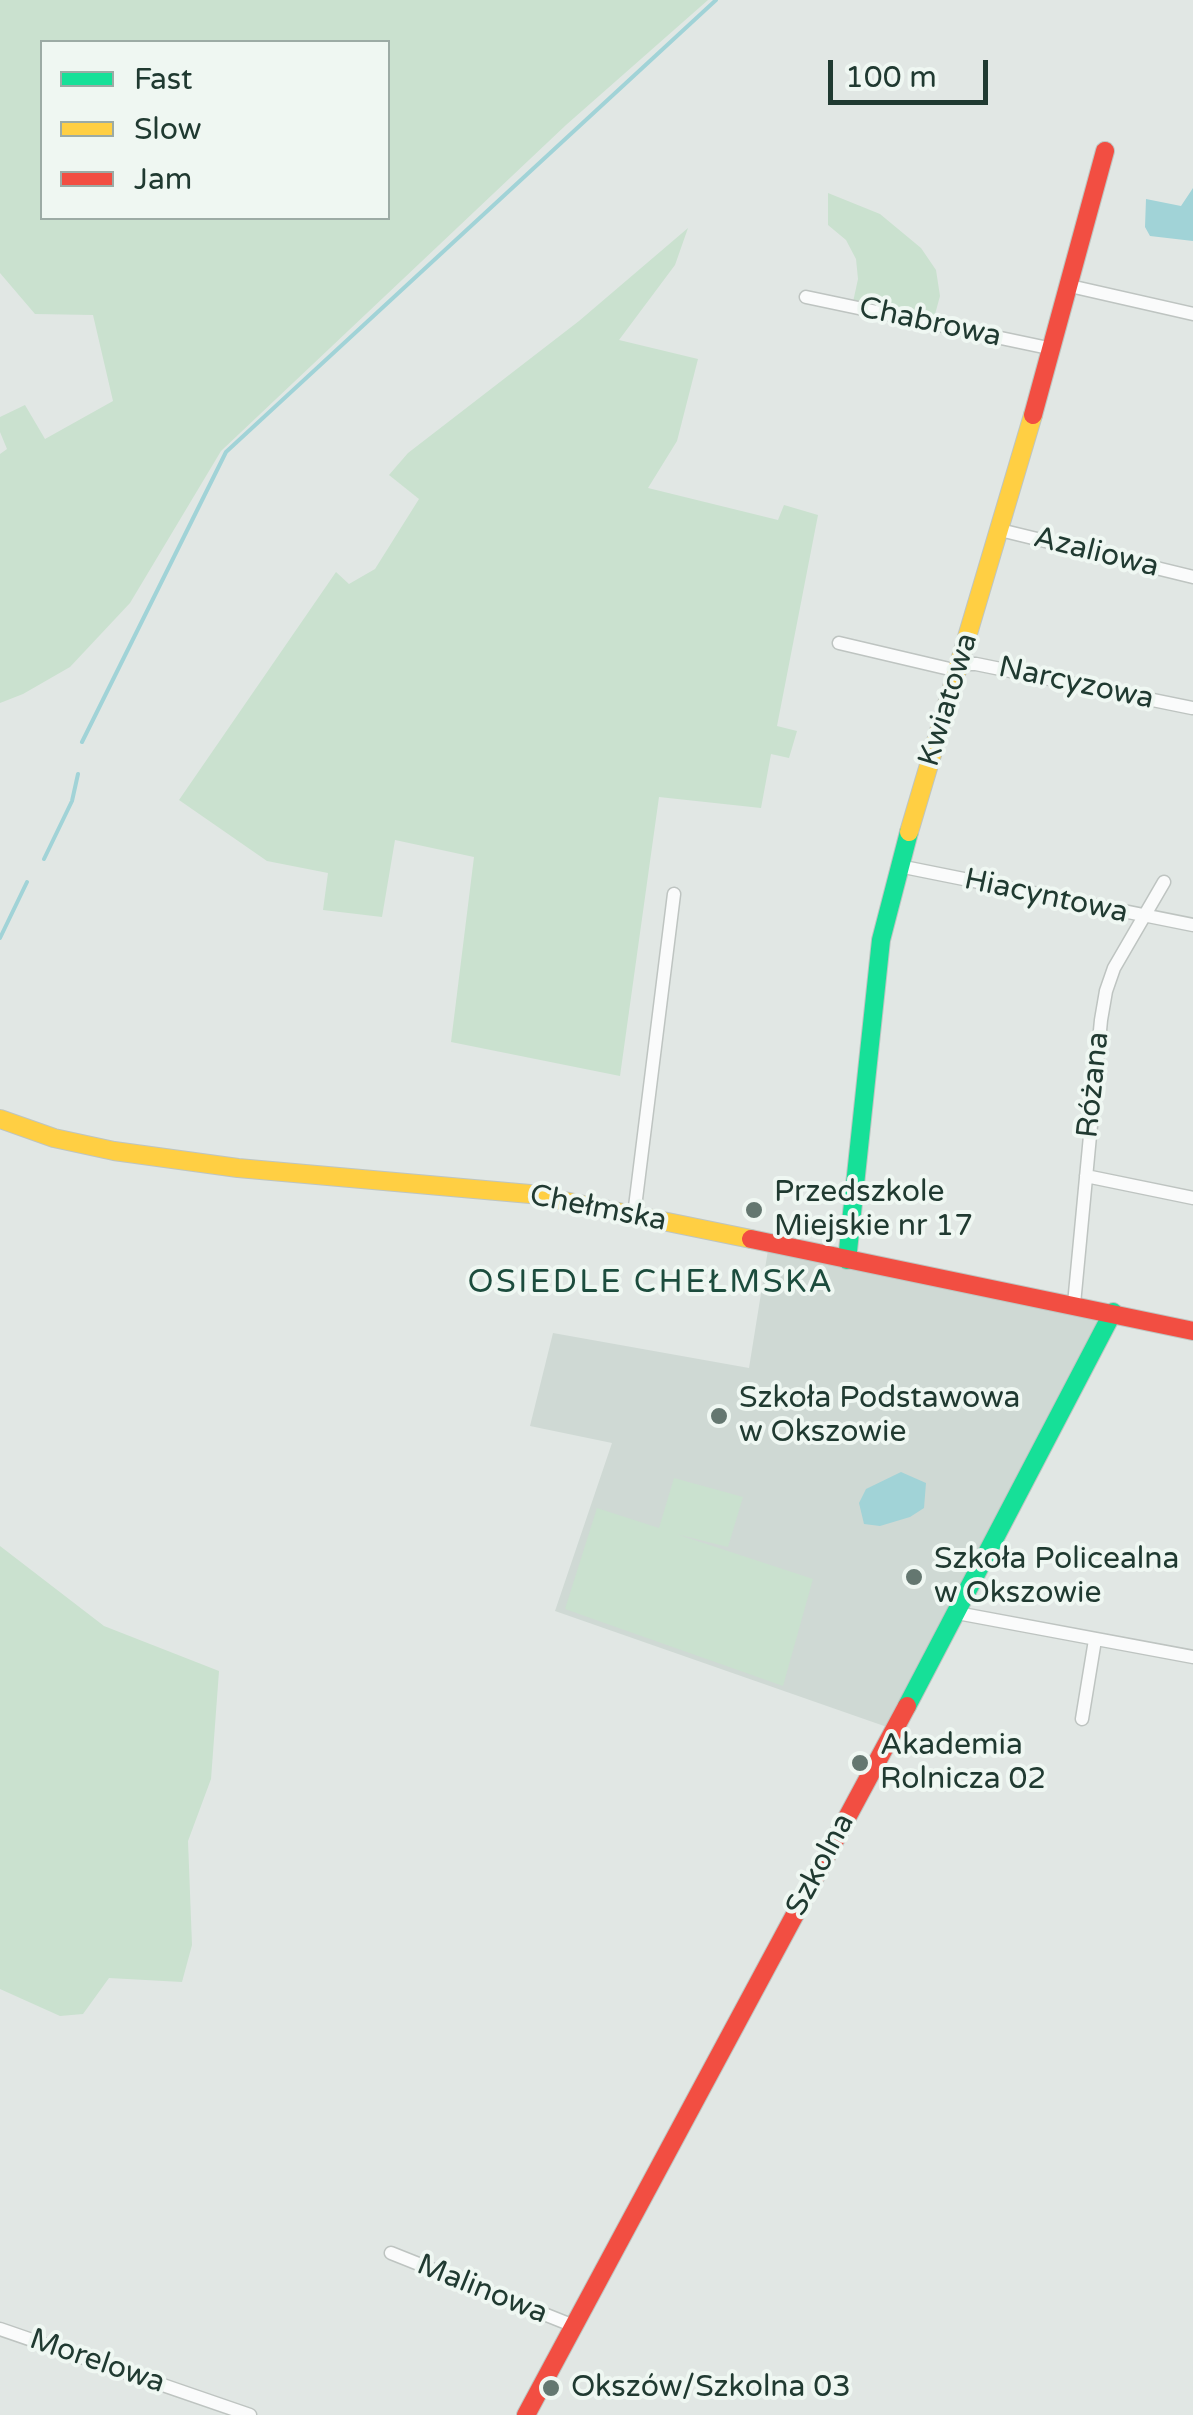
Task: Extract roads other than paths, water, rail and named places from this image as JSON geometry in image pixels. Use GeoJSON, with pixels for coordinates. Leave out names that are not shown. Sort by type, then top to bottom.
{"type":"FeatureCollection","features":[{"type":"Feature","properties":{"kind":"street","name":"Kwiatowa"},"geometry":{"type":"LineString","coordinates":[[847,1260],[881,940],[899,866],[1053,349],[1105,150]]}},
{"type":"Feature","properties":{"kind":"street"},"geometry":{"type":"LineString","coordinates":[[1070,286],[1193,314]]}},
{"type":"Feature","properties":{"kind":"street","name":"Chabrowa"},"geometry":{"type":"LineString","coordinates":[[806,298],[1053,349]]}},
{"type":"Feature","properties":{"kind":"street","name":"Azaliowa"},"geometry":{"type":"LineString","coordinates":[[1000,530],[1193,577]]}},
{"type":"Feature","properties":{"kind":"street","name":"Narcyzowa"},"geometry":{"type":"LineString","coordinates":[[840,643],[959,668],[976,664],[1192,708]]}},
{"type":"Feature","properties":{"kind":"street","name":"Hiacyntowa"},"geometry":{"type":"LineString","coordinates":[[899,866],[1193,925]]}},
{"type":"Feature","properties":{"kind":"street","name":"Różana"},"geometry":{"type":"LineString","coordinates":[[1074,1304],[1100,1020],[1106,991],[1114,968],[1164,882]]}},
{"type":"Feature","properties":{"kind":"street"},"geometry":{"type":"LineString","coordinates":[[634,1216],[674,894]]}},
{"type":"Feature","properties":{"kind":"street","name":"Chełmska"},"geometry":{"type":"LineString","coordinates":[[0,1118],[54,1138],[238,1168],[516,1192],[1193,1331]]}},
{"type":"Feature","properties":{"kind":"street"},"geometry":{"type":"LineString","coordinates":[[1086,1176],[1193,1198]]}},
{"type":"Feature","properties":{"kind":"street","name":"Szkolna"},"geometry":{"type":"LineString","coordinates":[[526,2415],[957,1613],[1113,1312]]}},
{"type":"Feature","properties":{"kind":"street"},"geometry":{"type":"LineString","coordinates":[[957,1613],[1193,1658]]}},
{"type":"Feature","properties":{"kind":"street"},"geometry":{"type":"LineString","coordinates":[[1082,1719],[1095,1640]]}},
{"type":"Feature","properties":{"kind":"street","name":"Malinowa"},"geometry":{"type":"LineString","coordinates":[[390,2254],[574,2326]]}},
{"type":"Feature","properties":{"kind":"street","name":"Morelowa"},"geometry":{"type":"LineString","coordinates":[[0,2329],[250,2415]]}},
{"type":"Feature","properties":{"kind":"water"},"geometry":{"type":"Polygon","coordinates":[[[1193,188],[1193,241],[1150,236],[1145,227],[1146,199],[1181,206],[1193,188]]]}},
{"type":"Feature","properties":{"kind":"water"},"geometry":{"type":"Polygon","coordinates":[[[901,1472],[926,1483],[924,1508],[910,1517],[880,1526],[864,1524],[859,1503],[866,1489],[901,1472]]]}},
{"type":"Feature","properties":{"kind":"waterway"},"geometry":{"type":"LineString","coordinates":[[82,742],[226,452],[716,0]]}},
{"type":"Feature","properties":{"kind":"waterway"},"geometry":{"type":"LineString","coordinates":[[44,859],[72,801],[78,774]]}},
{"type":"Feature","properties":{"kind":"waterway"},"geometry":{"type":"LineString","coordinates":[[0,938],[27,882]]}},
{"type":"Feature","properties":{"kind":"place","name":"Przedszkole Miejskie nr 17"},"geometry":{"type":"Point","coordinates":[754,1210]}},
{"type":"Feature","properties":{"kind":"place","name":"Szkoła Podstawowa w Okszowie"},"geometry":{"type":"Point","coordinates":[719,1416]}},
{"type":"Feature","properties":{"kind":"place","name":"Szkoła Policealna w Okszowie"},"geometry":{"type":"Point","coordinates":[914,1577]}},
{"type":"Feature","properties":{"kind":"place","name":"Akademia Rolnicza 02"},"geometry":{"type":"Point","coordinates":[860,1763]}},
{"type":"Feature","properties":{"kind":"place","name":"Okszów/Szkolna 03"},"geometry":{"type":"Point","coordinates":[551,2388]}},
{"type":"Feature","properties":{"kind":"district","name":"OSIEDLE CHEŁMSKA"},"geometry":{"type":"Point","coordinates":[651,1284]}}]}
